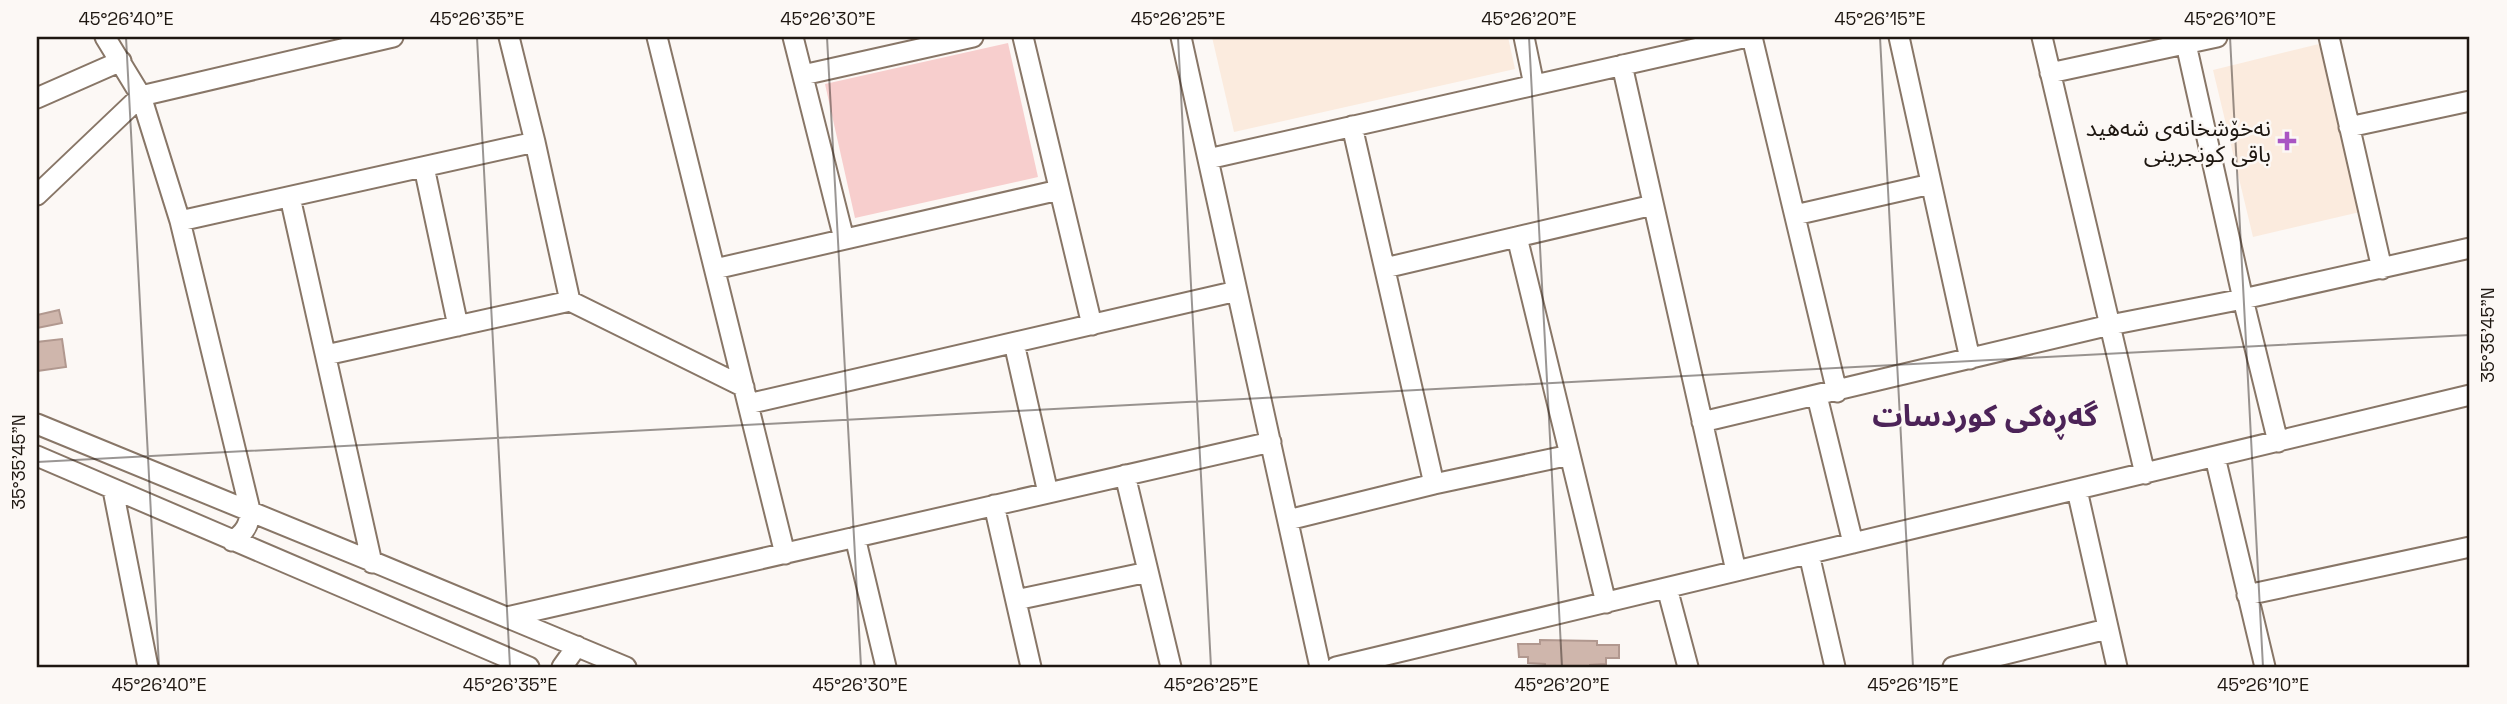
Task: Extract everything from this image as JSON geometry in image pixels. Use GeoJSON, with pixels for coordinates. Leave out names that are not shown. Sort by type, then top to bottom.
{"type":"FeatureCollection","features":[{"type":"Feature","properties":{"kind":"street"},"geometry":{"type":"LineString","coordinates":[[105,37],[141,96],[180,221],[250,510],[248,525],[232,541]]}},
{"type":"Feature","properties":{"kind":"street"},"geometry":{"type":"LineString","coordinates":[[37,195],[141,96],[393,37]]}},
{"type":"Feature","properties":{"kind":"street"},"geometry":{"type":"LineString","coordinates":[[509,37],[536,142],[570,301]]}},
{"type":"Feature","properties":{"kind":"street"},"geometry":{"type":"LineString","coordinates":[[657,37],[785,554]]}},
{"type":"Feature","properties":{"kind":"street"},"geometry":{"type":"LineString","coordinates":[[793,37],[844,239]]}},
{"type":"Feature","properties":{"kind":"street"},"geometry":{"type":"LineString","coordinates":[[803,75],[973,37]]}},
{"type":"Feature","properties":{"kind":"street"},"geometry":{"type":"LineString","coordinates":[[1023,37],[1092,325]]}},
{"type":"Feature","properties":{"kind":"street"},"geometry":{"type":"LineString","coordinates":[[1181,37],[1320,667]]}},
{"type":"Feature","properties":{"kind":"street"},"geometry":{"type":"LineString","coordinates":[[1524,37],[1534,85]]}},
{"type":"Feature","properties":{"kind":"street"},"geometry":{"type":"LineString","coordinates":[[1208,159],[1622,65],[1676,44],[1750,37],[1837,392]]}},
{"type":"Feature","properties":{"kind":"street"},"geometry":{"type":"LineString","coordinates":[[1899,37],[1970,359]]}},
{"type":"Feature","properties":{"kind":"street"},"geometry":{"type":"LineString","coordinates":[[2042,37],[2145,474]]}},
{"type":"Feature","properties":{"kind":"street"},"geometry":{"type":"LineString","coordinates":[[2050,73],[2217,37]]}},
{"type":"Feature","properties":{"kind":"street"},"geometry":{"type":"LineString","coordinates":[[2329,37],[2382,269]]}},
{"type":"Feature","properties":{"kind":"street"},"geometry":{"type":"LineString","coordinates":[[2186,44],[2278,442]]}},
{"type":"Feature","properties":{"kind":"street"},"geometry":{"type":"LineString","coordinates":[[37,98],[121,61]]}},
{"type":"Feature","properties":{"kind":"street"},"geometry":{"type":"LineString","coordinates":[[1622,65],[1736,571]]}},
{"type":"Feature","properties":{"kind":"street"},"geometry":{"type":"LineString","coordinates":[[2349,127],[2470,101]]}},
{"type":"Feature","properties":{"kind":"street"},"geometry":{"type":"LineString","coordinates":[[1353,126],[1434,484]]}},
{"type":"Feature","properties":{"kind":"street"},"geometry":{"type":"LineString","coordinates":[[180,221],[536,142]]}},
{"type":"Feature","properties":{"kind":"street"},"geometry":{"type":"LineString","coordinates":[[424,167],[458,326]]}},
{"type":"Feature","properties":{"kind":"street"},"geometry":{"type":"LineString","coordinates":[[1794,215],[1931,184]]}},
{"type":"Feature","properties":{"kind":"street"},"geometry":{"type":"LineString","coordinates":[[715,269],[1059,190]]}},
{"type":"Feature","properties":{"kind":"street"},"geometry":{"type":"LineString","coordinates":[[290,197],[372,563]]}},
{"type":"Feature","properties":{"kind":"street"},"geometry":{"type":"LineString","coordinates":[[1385,268],[1653,205]]}},
{"type":"Feature","properties":{"kind":"street"},"geometry":{"type":"LineString","coordinates":[[1517,237],[1606,603]]}},
{"type":"Feature","properties":{"kind":"street"},"geometry":{"type":"LineString","coordinates":[[1702,422],[2110,325],[2243,299],[2470,248]]}},
{"type":"Feature","properties":{"kind":"street"},"geometry":{"type":"LineString","coordinates":[[326,355],[570,301],[746,395],[1014,343],[1237,292]]}},
{"type":"Feature","properties":{"kind":"street"},"geometry":{"type":"LineString","coordinates":[[1014,343],[1048,493]]}},
{"type":"Feature","properties":{"kind":"street"},"geometry":{"type":"LineString","coordinates":[[1817,396],[1853,543]]}},
{"type":"Feature","properties":{"kind":"street"},"geometry":{"type":"LineString","coordinates":[[1336,667],[2470,396]]}},
{"type":"Feature","properties":{"kind":"street"},"geometry":{"type":"LineString","coordinates":[[37,424],[626,667]]}},
{"type":"Feature","properties":{"kind":"street"},"geometry":{"type":"LineString","coordinates":[[507,617],[1271,442]]}},
{"type":"Feature","properties":{"kind":"street"},"geometry":{"type":"LineString","coordinates":[[1288,520],[1434,484],[1570,455]]}},
{"type":"Feature","properties":{"kind":"street"},"geometry":{"type":"LineString","coordinates":[[37,456],[529,667]]}},
{"type":"Feature","properties":{"kind":"street"},"geometry":{"type":"LineString","coordinates":[[2215,457],[2265,667]]}},
{"type":"Feature","properties":{"kind":"street"},"geometry":{"type":"LineString","coordinates":[[1125,475],[1171,667]]}},
{"type":"Feature","properties":{"kind":"street"},"geometry":{"type":"LineString","coordinates":[[113,489],[148,667]]}},
{"type":"Feature","properties":{"kind":"street"},"geometry":{"type":"LineString","coordinates":[[2077,490],[2117,667]]}},
{"type":"Feature","properties":{"kind":"street"},"geometry":{"type":"LineString","coordinates":[[994,505],[1031,667]]}},
{"type":"Feature","properties":{"kind":"street"},"geometry":{"type":"LineString","coordinates":[[855,537],[886,667]]}},
{"type":"Feature","properties":{"kind":"street"},"geometry":{"type":"LineString","coordinates":[[2247,595],[2470,547]]}},
{"type":"Feature","properties":{"kind":"street"},"geometry":{"type":"LineString","coordinates":[[1809,554],[1835,667]]}},
{"type":"Feature","properties":{"kind":"street"},"geometry":{"type":"LineString","coordinates":[[1016,600],[1148,572]]}},
{"type":"Feature","properties":{"kind":"street"},"geometry":{"type":"LineString","coordinates":[[1667,588],[1688,667]]}},
{"type":"Feature","properties":{"kind":"street"},"geometry":{"type":"LineString","coordinates":[[1953,667],[2107,629]]}},
{"type":"Feature","properties":{"kind":"street"},"geometry":{"type":"LineString","coordinates":[[562,667],[576,646]]}},
{"type":"Feature","properties":{"kind":"shaded area"},"geometry":{"type":"Polygon","coordinates":[[[1212,37],[1508,37],[1515,69],[1234,132],[1212,37]]]}},
{"type":"Feature","properties":{"kind":"shaded area"},"geometry":{"type":"Polygon","coordinates":[[[1008,43],[1038,177],[855,218],[825,84],[1008,43]]]}},
{"type":"Feature","properties":{"kind":"shaded area","name":"نەخۆشخانەی شەهید باقی کونجرینی"},"geometry":{"type":"Polygon","coordinates":[[[2319,44],[2360,212],[2253,237],[2213,70],[2319,44]]]}},
{"type":"Feature","properties":{"kind":"building"},"geometry":{"type":"Polygon","coordinates":[[[59,310],[62,323],[37,328],[37,315],[59,310]]]}},
{"type":"Feature","properties":{"kind":"building"},"geometry":{"type":"Polygon","coordinates":[[[62,339],[66,367],[37,371],[37,342],[62,339]]]}},
{"type":"Feature","properties":{"kind":"building"},"geometry":{"type":"Polygon","coordinates":[[[1540,640],[1597,641],[1597,645],[1619,645],[1619,658],[1606,658],[1606,664],[1590,667],[1545,667],[1545,664],[1528,663],[1528,657],[1519,657],[1518,644],[1540,644],[1540,640]]]}},
{"type":"Feature","properties":{"kind":"place","name":"نەخۆشخانەی شەهید باقی کونجرینی"},"geometry":{"type":"Point","coordinates":[2287,141]}},
{"type":"Feature","properties":{"kind":"district","name":"گەڕەکی کوردسات"},"geometry":{"type":"Point","coordinates":[1985,416]}}]}
